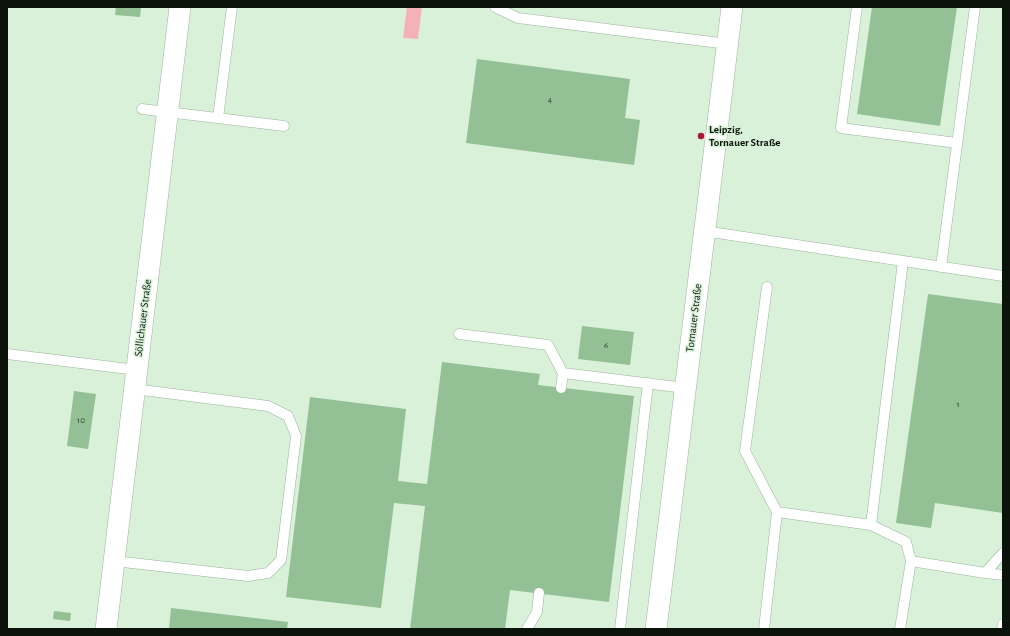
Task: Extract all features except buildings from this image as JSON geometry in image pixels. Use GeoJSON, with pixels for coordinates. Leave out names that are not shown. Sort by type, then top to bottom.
{"type":"FeatureCollection","features":[{"type":"Feature","properties":{"kind":"street","name":"Söllichauer Straße"},"geometry":{"type":"LineString","coordinates":[[106,629],[180,7]]}},
{"type":"Feature","properties":{"kind":"street","name":"Tornauer Straße"},"geometry":{"type":"LineString","coordinates":[[656,629],[732,7]]}},
{"type":"Feature","properties":{"kind":"lane"},"geometry":{"type":"LineString","coordinates":[[218,118],[232,7]]}},
{"type":"Feature","properties":{"kind":"lane"},"geometry":{"type":"LineString","coordinates":[[495,7],[518,18],[728,44]]}},
{"type":"Feature","properties":{"kind":"lane"},"geometry":{"type":"LineString","coordinates":[[857,7],[841,128],[957,143]]}},
{"type":"Feature","properties":{"kind":"lane"},"geometry":{"type":"LineString","coordinates":[[942,267],[975,7]]}},
{"type":"Feature","properties":{"kind":"lane"},"geometry":{"type":"LineString","coordinates":[[142,109],[284,126]]}},
{"type":"Feature","properties":{"kind":"lane"},"geometry":{"type":"LineString","coordinates":[[704,231],[1003,276]]}},
{"type":"Feature","properties":{"kind":"lane"},"geometry":{"type":"LineString","coordinates":[[871,525],[903,261]]}},
{"type":"Feature","properties":{"kind":"lane"},"geometry":{"type":"LineString","coordinates":[[764,629],[777,512],[745,451],[767,287]]}},
{"type":"Feature","properties":{"kind":"lane"},"geometry":{"type":"LineString","coordinates":[[459,334],[548,345],[563,373],[561,388]]}},
{"type":"Feature","properties":{"kind":"lane"},"geometry":{"type":"LineString","coordinates":[[7,354],[268,406],[288,416],[296,436],[281,560],[268,573],[248,576],[114,561]]}},
{"type":"Feature","properties":{"kind":"lane"},"geometry":{"type":"LineString","coordinates":[[563,373],[685,388]]}},
{"type":"Feature","properties":{"kind":"lane"},"geometry":{"type":"LineString","coordinates":[[620,629],[648,383]]}},
{"type":"Feature","properties":{"kind":"lane"},"geometry":{"type":"LineString","coordinates":[[777,512],[871,525],[906,542],[911,561],[900,629]]}},
{"type":"Feature","properties":{"kind":"lane"},"geometry":{"type":"LineString","coordinates":[[985,573],[1003,552]]}},
{"type":"Feature","properties":{"kind":"lane"},"geometry":{"type":"LineString","coordinates":[[911,561],[1003,575]]}},
{"type":"Feature","properties":{"kind":"lane"},"geometry":{"type":"LineString","coordinates":[[526,629],[537,612],[539,593]]}},
{"type":"Feature","properties":{"kind":"lane"},"geometry":{"type":"LineString","coordinates":[[1002,629],[1003,624]]}},
{"type":"Feature","properties":{"kind":"shaded area"},"geometry":{"type":"Polygon","coordinates":[[[407,7],[422,7],[418,39],[403,38],[407,7]]]}},
{"type":"Feature","properties":{"kind":"place","name":"Leipzig, Tornauer Straße"},"geometry":{"type":"Point","coordinates":[701,136]}}]}
